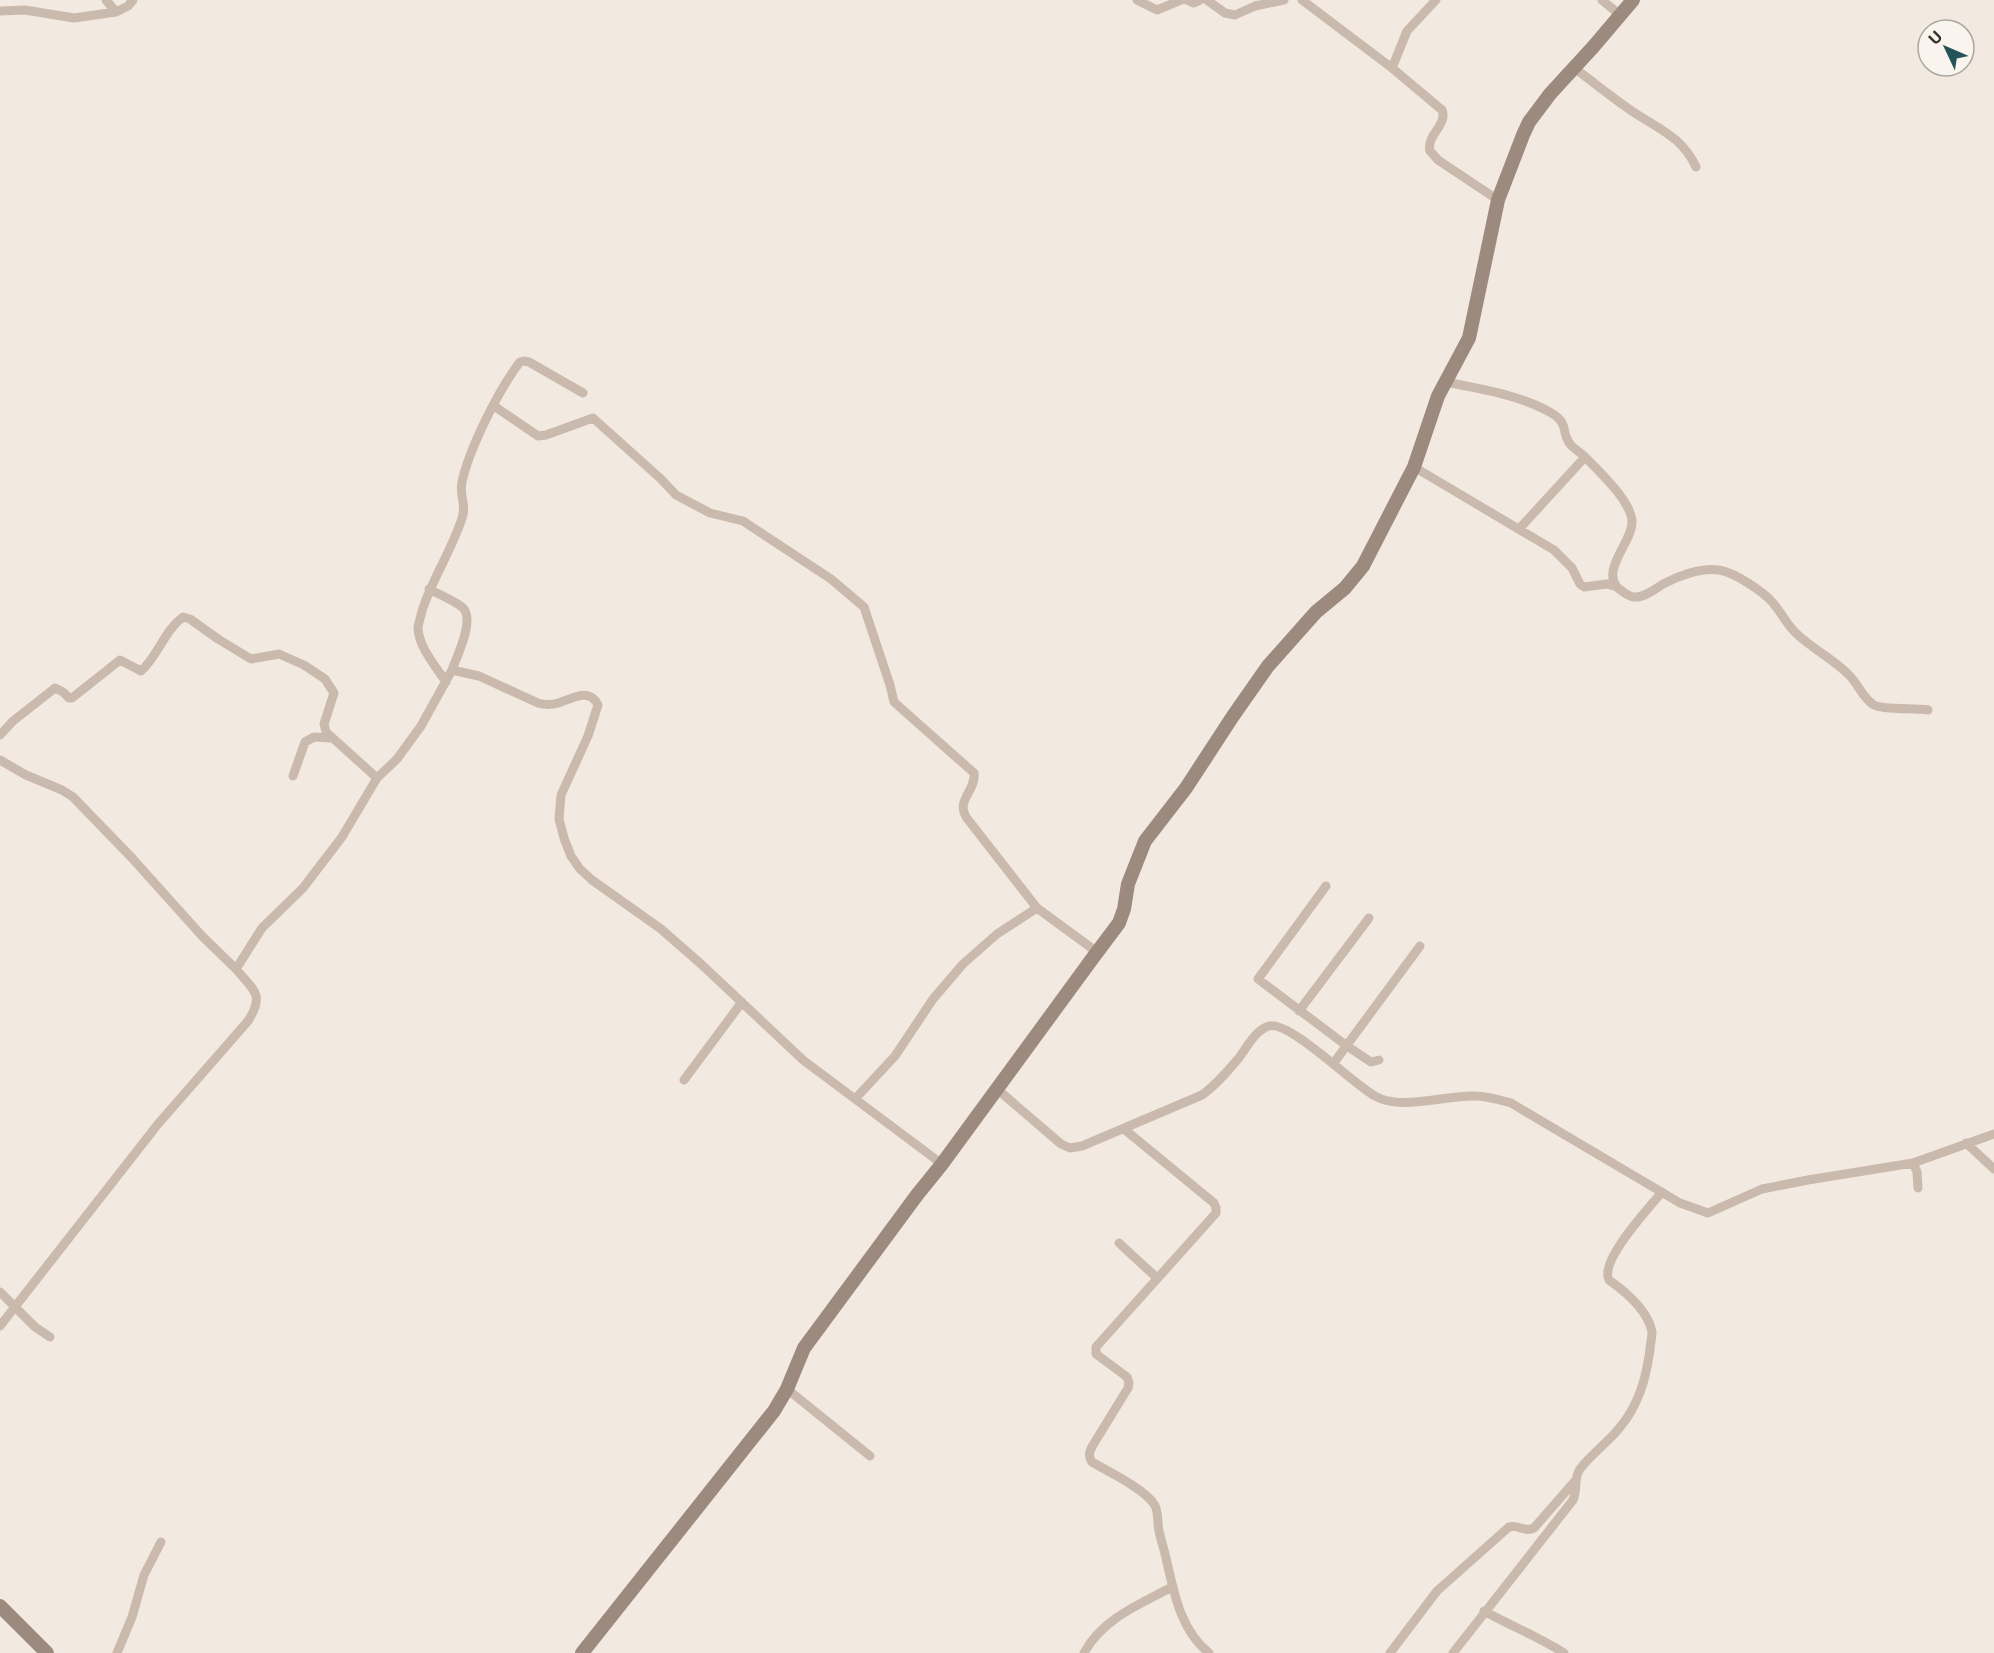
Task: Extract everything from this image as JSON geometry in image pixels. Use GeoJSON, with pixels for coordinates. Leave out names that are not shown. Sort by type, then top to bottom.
{"type":"FeatureCollection","features":[{"type":"Feature","properties":{"kind":"street"},"geometry":{"type":"LineString","coordinates":[[106,0],[116,12]]}},
{"type":"Feature","properties":{"kind":"street"},"geometry":{"type":"LineString","coordinates":[[0,11],[25,10],[74,18],[116,12],[134,0]]}},
{"type":"Feature","properties":{"kind":"street"},"geometry":{"type":"LineString","coordinates":[[1137,0],[1157,10],[1180,0]]}},
{"type":"Feature","properties":{"kind":"street"},"geometry":{"type":"LineString","coordinates":[[1187,0],[1194,3],[1200,0]]}},
{"type":"Feature","properties":{"kind":"street"},"geometry":{"type":"LineString","coordinates":[[1207,0],[1225,13],[1234,15],[1255,6],[1284,0]]}},
{"type":"Feature","properties":{"kind":"street"},"geometry":{"type":"LineString","coordinates":[[1302,0],[1392,68],[1442,110],[1443,120],[1429,146],[1434,157],[1498,200]]}},
{"type":"Feature","properties":{"kind":"street"},"geometry":{"type":"LineString","coordinates":[[1392,68],[1407,31],[1436,0]]}},
{"type":"Feature","properties":{"kind":"street"},"geometry":{"type":"LineString","coordinates":[[1602,0],[1620,15]]}},
{"type":"Feature","properties":{"kind":"street"},"geometry":{"type":"LineString","coordinates":[[582,1653],[774,1411],[787,1389],[804,1348],[1119,923],[1132,870],[1145,841],[1180,798],[1233,716],[1269,666],[1317,612],[1357,575],[1414,466],[1445,382],[1472,328],[1498,200],[1514,153],[1529,122],[1550,94],[1633,0]]}},
{"type":"Feature","properties":{"kind":"street"},"geometry":{"type":"LineString","coordinates":[[1574,68],[1639,116],[1676,139],[1688,151],[1696,167]]}},
{"type":"Feature","properties":{"kind":"street"},"geometry":{"type":"LineString","coordinates":[[446,682],[424,646],[418,626],[429,589],[462,519],[464,505],[460,493],[469,456],[517,366],[524,361],[583,393]]}},
{"type":"Feature","properties":{"kind":"street"},"geometry":{"type":"LineString","coordinates":[[1445,382],[1486,390],[1539,407],[1551,413],[1564,425],[1566,437],[1572,446],[1609,483],[1631,512],[1632,524],[1629,536],[1619,553],[1614,569],[1617,587]]}},
{"type":"Feature","properties":{"kind":"street"},"geometry":{"type":"LineString","coordinates":[[494,406],[538,436],[592,418],[676,495],[710,513],[743,521],[831,579],[864,607],[894,702],[974,773],[972,788],[962,804],[962,811],[1037,908],[1097,952]]}},
{"type":"Feature","properties":{"kind":"street"},"geometry":{"type":"LineString","coordinates":[[1520,528],[1585,457]]}},
{"type":"Feature","properties":{"kind":"street"},"geometry":{"type":"LineString","coordinates":[[1414,466],[1554,550],[1572,568],[1584,587],[1607,584],[1629,595],[1641,596],[1690,573],[1720,570],[1759,590],[1772,600],[1793,631],[1848,674],[1871,704],[1878,707],[1912,707],[1928,710]]}},
{"type":"Feature","properties":{"kind":"street"},"geometry":{"type":"LineString","coordinates":[[236,969],[262,928],[303,888],[342,837],[377,778],[397,759],[412,740],[446,682],[468,625],[468,616],[463,608],[429,589]]}},
{"type":"Feature","properties":{"kind":"street"},"geometry":{"type":"LineString","coordinates":[[0,735],[55,688],[72,698],[120,660],[141,671],[175,623],[183,617],[190,618],[218,639],[251,659],[279,654],[304,665],[325,678],[334,693],[324,724],[326,732],[377,778]]}},
{"type":"Feature","properties":{"kind":"street"},"geometry":{"type":"LineString","coordinates":[[452,670],[479,676],[547,705],[585,695],[597,701],[598,705],[590,729],[561,795],[559,808],[559,819],[564,838],[580,868],[592,880],[661,929],[803,1060],[942,1164]]}},
{"type":"Feature","properties":{"kind":"street"},"geometry":{"type":"LineString","coordinates":[[293,776],[304,742],[314,737],[330,738]]}},
{"type":"Feature","properties":{"kind":"street"},"geometry":{"type":"LineString","coordinates":[[0,760],[73,797],[202,936],[236,969],[257,996],[257,1006],[248,1021],[158,1124],[0,1326]]}},
{"type":"Feature","properties":{"kind":"street"},"geometry":{"type":"LineString","coordinates":[[1326,886],[1258,977],[1260,981],[1347,1046],[1371,1062],[1379,1060]]}},
{"type":"Feature","properties":{"kind":"street"},"geometry":{"type":"LineString","coordinates":[[855,1099],[895,1056],[933,999],[963,964],[997,934],[1037,908]]}},
{"type":"Feature","properties":{"kind":"street"},"geometry":{"type":"LineString","coordinates":[[1299,1011],[1368,918]]}},
{"type":"Feature","properties":{"kind":"street"},"geometry":{"type":"LineString","coordinates":[[1333,1064],[1420,946]]}},
{"type":"Feature","properties":{"kind":"street"},"geometry":{"type":"LineString","coordinates":[[684,1080],[742,1002]]}},
{"type":"Feature","properties":{"kind":"street"},"geometry":{"type":"LineString","coordinates":[[998,1089],[1065,1146],[1070,1148],[1082,1146],[1202,1095],[1215,1085],[1258,1033],[1268,1026],[1279,1026],[1376,1097],[1394,1102],[1475,1096],[1500,1100],[1511,1104],[1662,1192],[1696,1210],[1711,1213],[1762,1189],[1914,1163],[1994,1134]]}},
{"type":"Feature","properties":{"kind":"street"},"geometry":{"type":"LineString","coordinates":[[1124,1129],[1214,1203],[1216,1213],[1096,1347],[1096,1354],[1127,1377],[1129,1383],[1089,1453],[1092,1462],[1122,1479],[1152,1501],[1157,1508],[1159,1530],[1177,1607],[1190,1630],[1209,1653]]}},
{"type":"Feature","properties":{"kind":"street"},"geometry":{"type":"LineString","coordinates":[[1966,1143],[1994,1168]]}},
{"type":"Feature","properties":{"kind":"street"},"geometry":{"type":"LineString","coordinates":[[1914,1163],[1918,1188]]}},
{"type":"Feature","properties":{"kind":"street"},"geometry":{"type":"LineString","coordinates":[[1390,1653],[1437,1591],[1509,1527],[1514,1525],[1526,1530],[1534,1528],[1575,1481],[1579,1470],[1620,1428],[1633,1410],[1646,1376],[1652,1333],[1647,1319],[1638,1306],[1609,1280],[1606,1275],[1607,1267],[1628,1232],[1662,1192]]}},
{"type":"Feature","properties":{"kind":"street"},"geometry":{"type":"LineString","coordinates":[[1119,1243],[1157,1278]]}},
{"type":"Feature","properties":{"kind":"street"},"geometry":{"type":"LineString","coordinates":[[0,1293],[15,1305],[35,1327],[50,1337]]}},
{"type":"Feature","properties":{"kind":"street"},"geometry":{"type":"LineString","coordinates":[[787,1389],[870,1456]]}},
{"type":"Feature","properties":{"kind":"street"},"geometry":{"type":"LineString","coordinates":[[1453,1653],[1573,1500],[1576,1494],[1575,1481]]}},
{"type":"Feature","properties":{"kind":"street"},"geometry":{"type":"LineString","coordinates":[[117,1653],[132,1617],[144,1575],[161,1542]]}},
{"type":"Feature","properties":{"kind":"street"},"geometry":{"type":"LineString","coordinates":[[1084,1653],[1105,1625],[1173,1587]]}},
{"type":"Feature","properties":{"kind":"street"},"geometry":{"type":"LineString","coordinates":[[0,1606],[47,1653]]}},
{"type":"Feature","properties":{"kind":"street"},"geometry":{"type":"LineString","coordinates":[[1484,1611],[1547,1642],[1564,1653]]}}]}
